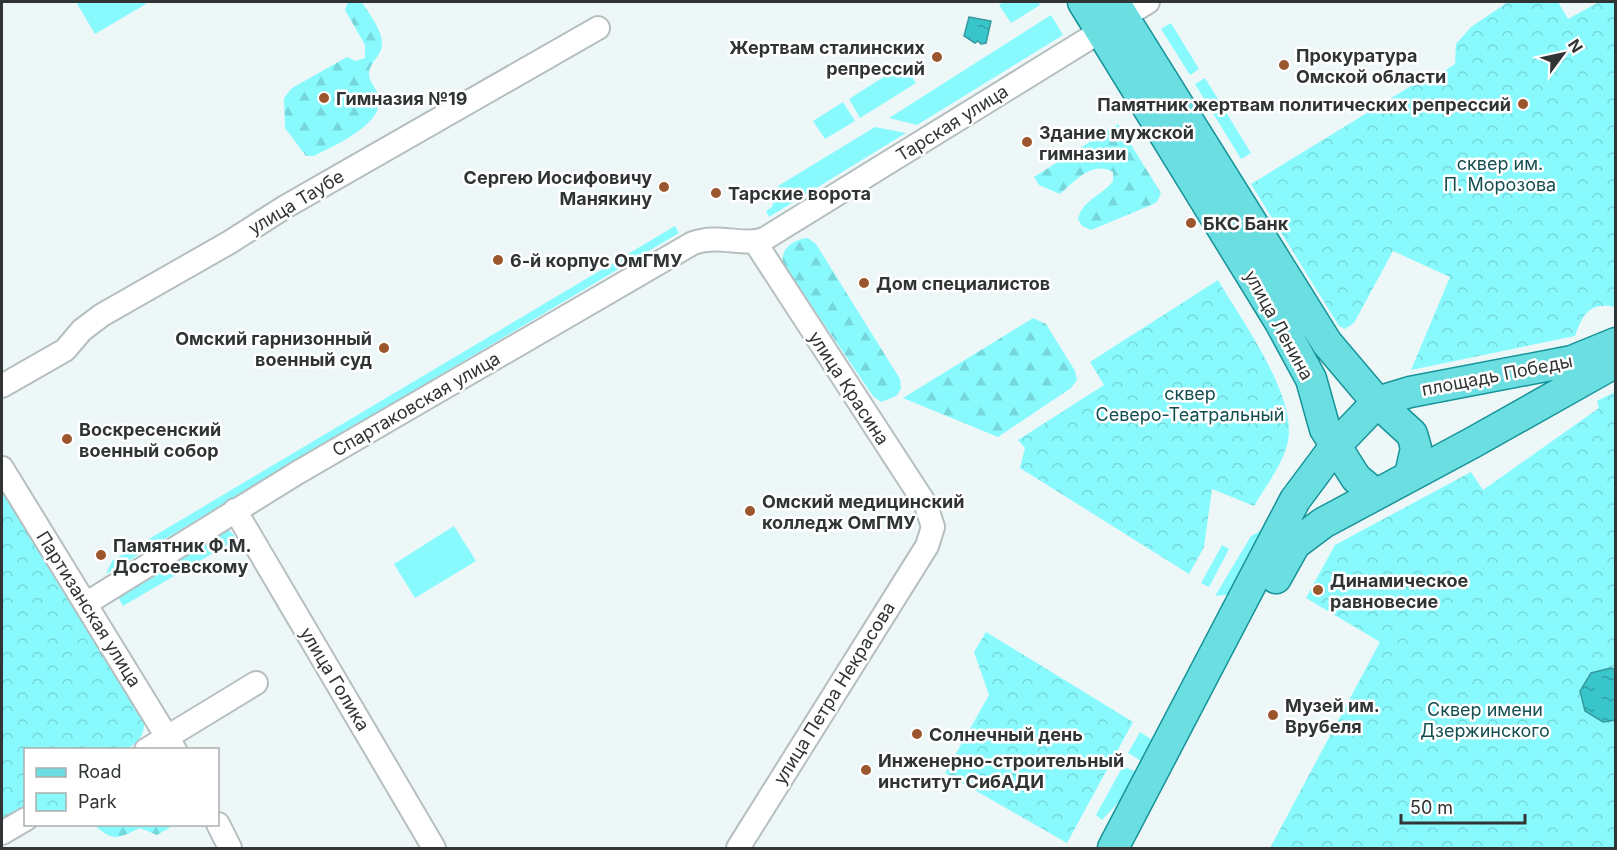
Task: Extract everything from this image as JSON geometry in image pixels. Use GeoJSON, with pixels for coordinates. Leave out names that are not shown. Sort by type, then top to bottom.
{"type":"FeatureCollection","features":[{"type":"Feature","properties":{"kind":"main road","name":"улица Ленина"},"geometry":{"type":"LineString","coordinates":[[1083,2],[1121,13],[1220,196],[1311,380],[1325,429],[1336,445]]}},
{"type":"Feature","properties":{"kind":"main road","name":"улица Ленина"},"geometry":{"type":"LineString","coordinates":[[1220,196],[1340,360],[1377,402]]}},
{"type":"Feature","properties":{"kind":"main road","name":"площадь Победы"},"geometry":{"type":"LineString","coordinates":[[1377,402],[1428,388],[1572,361],[1616,343]]}},
{"type":"Feature","properties":{"kind":"main road","name":"площадь Победы"},"geometry":{"type":"LineString","coordinates":[[1134,849],[1294,544],[1323,523],[1374,494],[1412,468],[1472,443],[1616,362]]}},
{"type":"Feature","properties":{"kind":"main road"},"geometry":{"type":"LineString","coordinates":[[1113,849],[1295,500],[1336,445],[1377,402],[1412,434],[1416,448],[1412,468]]}},
{"type":"Feature","properties":{"kind":"main road"},"geometry":{"type":"LineString","coordinates":[[1336,445],[1356,478],[1374,494]]}},
{"type":"Feature","properties":{"kind":"street","name":"Тарская улица"},"geometry":{"type":"LineString","coordinates":[[755,242],[770,236],[1121,13]]}},
{"type":"Feature","properties":{"kind":"street","name":"улица Таубе"},"geometry":{"type":"LineString","coordinates":[[2,386],[65,350],[82,330],[102,315],[230,242],[285,207],[598,28]]}},
{"type":"Feature","properties":{"kind":"street","name":"Спартаковская улица"},"geometry":{"type":"LineString","coordinates":[[87,603],[235,510],[693,243],[721,237],[755,242]]}},
{"type":"Feature","properties":{"kind":"street","name":"улица Красина"},"geometry":{"type":"LineString","coordinates":[[755,242],[926,505],[932,518],[931,537]]}},
{"type":"Feature","properties":{"kind":"street","name":"Партизанская улица"},"geometry":{"type":"LineString","coordinates":[[2,468],[171,743]]}},
{"type":"Feature","properties":{"kind":"street","name":"улица Голика"},"geometry":{"type":"LineString","coordinates":[[235,510],[434,849]]}},
{"type":"Feature","properties":{"kind":"street","name":"улица Петра Некрасова"},"geometry":{"type":"LineString","coordinates":[[738,849],[931,537]]}},
{"type":"Feature","properties":{"kind":"street"},"geometry":{"type":"LineString","coordinates":[[153,748],[171,743],[256,683]]}},
{"type":"Feature","properties":{"kind":"street"},"geometry":{"type":"LineString","coordinates":[[2,833],[24,820]]}},
{"type":"Feature","properties":{"kind":"street"},"geometry":{"type":"LineString","coordinates":[[218,826],[230,849]]}},
{"type":"Feature","properties":{"kind":"green space"},"geometry":{"type":"Polygon","coordinates":[[[76,2],[145,2],[146,4],[95,34],[76,2]]]}},
{"type":"Feature","properties":{"kind":"green space"},"geometry":{"type":"Polygon","coordinates":[[[348,2],[362,2],[382,39],[380,52],[369,72],[379,97],[378,107],[374,116],[356,133],[314,156],[306,156],[285,128],[284,98],[292,88],[347,57],[356,61],[365,58],[365,45],[345,10],[348,2]]]}},
{"type":"Feature","properties":{"kind":"green space"},"geometry":{"type":"Polygon","coordinates":[[[1004,2],[1038,2],[1040,5],[1011,23],[999,5],[1004,2]]]}},
{"type":"Feature","properties":{"kind":"green space","name":"сквер им. П. Морозова"},"geometry":{"type":"Polygon","coordinates":[[[1508,2],[1558,2],[1568,19],[1599,2],[1615,2],[1615,307],[1593,308],[1581,321],[1575,336],[1411,370],[1450,277],[1393,251],[1354,323],[1345,329],[1339,326],[1251,184],[1411,86],[1427,82],[1455,64],[1456,44],[1471,27],[1508,2]]]}},
{"type":"Feature","properties":{"kind":"green space"},"geometry":{"type":"Polygon","coordinates":[[[1051,15],[1063,35],[917,125],[889,118],[1051,15]]]}},
{"type":"Feature","properties":{"kind":"green space"},"geometry":{"type":"Polygon","coordinates":[[[1171,23],[1199,69],[1190,75],[1161,29],[1171,23]]]}},
{"type":"Feature","properties":{"kind":"green space"},"geometry":{"type":"Polygon","coordinates":[[[904,64],[916,83],[860,118],[849,99],[904,64]]]}},
{"type":"Feature","properties":{"kind":"green space"},"geometry":{"type":"Polygon","coordinates":[[[1205,78],[1251,153],[1241,159],[1195,84],[1205,78]]]}},
{"type":"Feature","properties":{"kind":"green space"},"geometry":{"type":"Polygon","coordinates":[[[843,102],[855,121],[825,139],[813,121],[843,102]]]}},
{"type":"Feature","properties":{"kind":"green space"},"geometry":{"type":"Polygon","coordinates":[[[1118,124],[1161,193],[1157,202],[1091,230],[1082,226],[1078,219],[1080,212],[1088,202],[1109,186],[1113,181],[1113,172],[1105,169],[1091,171],[1077,179],[1060,194],[1039,185],[1034,177],[1118,124]]]}},
{"type":"Feature","properties":{"kind":"green space"},"geometry":{"type":"Polygon","coordinates":[[[875,127],[906,133],[769,217],[766,211],[772,207],[778,186],[875,127]]]}},
{"type":"Feature","properties":{"kind":"green space"},"geometry":{"type":"Polygon","coordinates":[[[675,226],[679,233],[106,574],[112,561],[675,226]]]}},
{"type":"Feature","properties":{"kind":"green space"},"geometry":{"type":"Polygon","coordinates":[[[808,238],[816,244],[900,379],[901,389],[896,396],[881,402],[873,396],[784,265],[783,255],[788,246],[808,238]]]}},
{"type":"Feature","properties":{"kind":"green space","name":"сквер Северо-Театральный"},"geometry":{"type":"Polygon","coordinates":[[[1218,280],[1253,336],[1276,380],[1289,423],[1288,441],[1278,466],[1254,506],[1212,489],[1204,547],[1189,574],[1020,468],[1025,448],[1018,440],[1104,385],[1090,362],[1218,280]]]}},
{"type":"Feature","properties":{"kind":"green space"},"geometry":{"type":"Polygon","coordinates":[[[1033,318],[1046,324],[1075,371],[1077,380],[1071,388],[998,437],[903,398],[1033,318]]]}},
{"type":"Feature","properties":{"kind":"green space","name":"Сквер имени Дзержинского"},"geometry":{"type":"Polygon","coordinates":[[[1615,392],[1615,848],[1270,848],[1380,642],[1306,598],[1335,545],[1471,472],[1483,490],[1599,408],[1597,401],[1615,392]]]}},
{"type":"Feature","properties":{"kind":"green space"},"geometry":{"type":"Polygon","coordinates":[[[2,488],[144,721],[144,726],[140,738],[128,748],[24,748],[24,808],[2,821],[2,488]]]}},
{"type":"Feature","properties":{"kind":"green space"},"geometry":{"type":"Polygon","coordinates":[[[454,526],[476,561],[415,598],[394,564],[454,526]]]}},
{"type":"Feature","properties":{"kind":"green space"},"geometry":{"type":"Polygon","coordinates":[[[223,530],[230,531],[237,539],[123,606],[118,597],[223,530]]]}},
{"type":"Feature","properties":{"kind":"green space"},"geometry":{"type":"Polygon","coordinates":[[[1260,531],[1264,533],[1234,594],[1215,596],[1251,536],[1260,531]]]}},
{"type":"Feature","properties":{"kind":"green space"},"geometry":{"type":"Polygon","coordinates":[[[1222,545],[1229,549],[1209,587],[1201,583],[1222,545]]]}},
{"type":"Feature","properties":{"kind":"green space"},"geometry":{"type":"Polygon","coordinates":[[[986,632],[1133,722],[1067,843],[945,773],[989,695],[974,652],[986,632]]]}},
{"type":"Feature","properties":{"kind":"green space"},"geometry":{"type":"Polygon","coordinates":[[[1140,732],[1154,741],[1143,762],[1128,753],[1140,732]]]}},
{"type":"Feature","properties":{"kind":"green space"},"geometry":{"type":"Polygon","coordinates":[[[1123,766],[1138,773],[1126,794],[1102,820],[1096,815],[1123,766]]]}},
{"type":"Feature","properties":{"kind":"green space"},"geometry":{"type":"Polygon","coordinates":[[[95,826],[172,826],[157,835],[140,828],[116,837],[106,834],[95,826]]]}},
{"type":"Feature","properties":{"kind":"water"},"geometry":{"type":"Polygon","coordinates":[[[969,17],[991,21],[986,43],[981,44],[978,41],[975,43],[964,36],[969,17]]]}},
{"type":"Feature","properties":{"kind":"water"},"geometry":{"type":"Polygon","coordinates":[[[1611,668],[1615,670],[1615,720],[1603,722],[1585,711],[1580,691],[1591,673],[1611,668]]]}},
{"type":"Feature","properties":{"kind":"place","name":"Жертвам сталинских репрессий"},"geometry":{"type":"Point","coordinates":[937,57]}},
{"type":"Feature","properties":{"kind":"place","name":"Прокуратура Омской области"},"geometry":{"type":"Point","coordinates":[1284,65]}},
{"type":"Feature","properties":{"kind":"place","name":"Гимназия №19"},"geometry":{"type":"Point","coordinates":[324,98]}},
{"type":"Feature","properties":{"kind":"place","name":"Памятник жертвам политических репрессий"},"geometry":{"type":"Point","coordinates":[1523,104]}},
{"type":"Feature","properties":{"kind":"place","name":"Здание мужской гимназии"},"geometry":{"type":"Point","coordinates":[1027,142]}},
{"type":"Feature","properties":{"kind":"place","name":"Сергею Иосифовичу Манякину"},"geometry":{"type":"Point","coordinates":[664,187]}},
{"type":"Feature","properties":{"kind":"place","name":"Тарские ворота"},"geometry":{"type":"Point","coordinates":[716,193]}},
{"type":"Feature","properties":{"kind":"place","name":"БКС Банк"},"geometry":{"type":"Point","coordinates":[1191,223]}},
{"type":"Feature","properties":{"kind":"place","name":"6-й корпус ОмГМУ"},"geometry":{"type":"Point","coordinates":[498,260]}},
{"type":"Feature","properties":{"kind":"place","name":"Дом специалистов"},"geometry":{"type":"Point","coordinates":[864,283]}},
{"type":"Feature","properties":{"kind":"place","name":"Омский гарнизонный военный суд"},"geometry":{"type":"Point","coordinates":[384,348]}},
{"type":"Feature","properties":{"kind":"place","name":"Воскресенский военный собор"},"geometry":{"type":"Point","coordinates":[67,439]}},
{"type":"Feature","properties":{"kind":"place","name":"Омский медицинский колледж ОмГМУ"},"geometry":{"type":"Point","coordinates":[750,511]}},
{"type":"Feature","properties":{"kind":"place","name":"Памятник Ф.М. Достоевскому"},"geometry":{"type":"Point","coordinates":[101,555]}},
{"type":"Feature","properties":{"kind":"place","name":"Динамическое равновесие"},"geometry":{"type":"Point","coordinates":[1318,590]}},
{"type":"Feature","properties":{"kind":"place","name":"Музей им. Врубеля"},"geometry":{"type":"Point","coordinates":[1273,715]}},
{"type":"Feature","properties":{"kind":"place","name":"Солнечный день"},"geometry":{"type":"Point","coordinates":[917,734]}},
{"type":"Feature","properties":{"kind":"place","name":"Инженерно-строительный институт СибАДИ"},"geometry":{"type":"Point","coordinates":[866,770]}}]}
